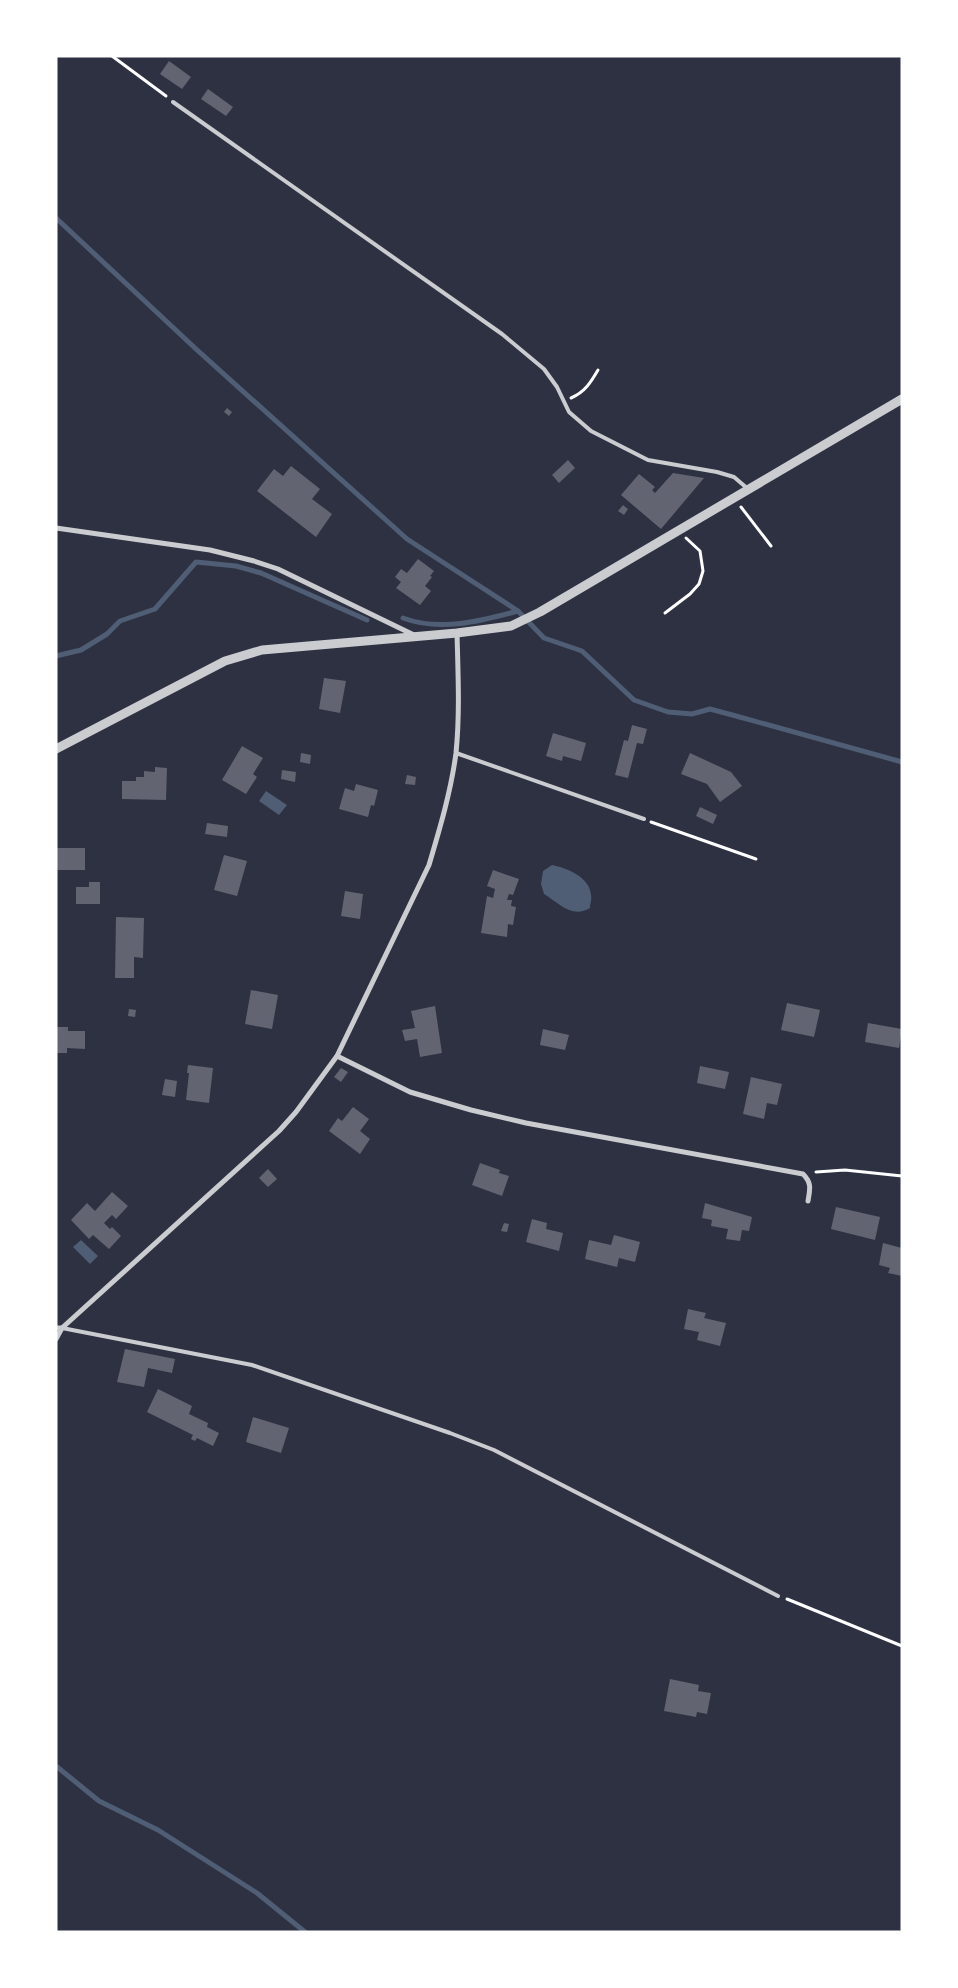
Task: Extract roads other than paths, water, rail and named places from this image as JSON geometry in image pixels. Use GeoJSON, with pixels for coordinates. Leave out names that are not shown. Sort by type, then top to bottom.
{"type":"FeatureCollection","features":[{"type":"Feature","properties":{"kind":"street"},"geometry":{"type":"LineString","coordinates":[[56,749],[225,661],[262,650],[457,634],[510,626],[540,612],[902,399]]}},
{"type":"Feature","properties":{"kind":"street"},"geometry":{"type":"LineString","coordinates":[[56,528],[210,550],[254,561],[278,569],[417,636]]}},
{"type":"Feature","properties":{"kind":"street"},"geometry":{"type":"LineString","coordinates":[[56,1339],[59,1328],[278,1131],[296,1112],[337,1056],[429,865],[447,802],[456,753],[458,703],[457,634]]}},
{"type":"Feature","properties":{"kind":"street"},"geometry":{"type":"LineString","coordinates":[[337,1056],[410,1092],[471,1110],[526,1123],[803,1174],[808,1179],[811,1187],[808,1202]]}},
{"type":"Feature","properties":{"kind":"lane"},"geometry":{"type":"LineString","coordinates":[[174,102],[502,334],[544,369],[557,388],[569,412],[591,430],[648,460],[726,475],[734,478],[748,490]]}},
{"type":"Feature","properties":{"kind":"lane"},"geometry":{"type":"LineString","coordinates":[[456,753],[644,819]]}},
{"type":"Feature","properties":{"kind":"lane"},"geometry":{"type":"LineString","coordinates":[[59,1328],[252,1365],[450,1433],[494,1450],[778,1596]]}},
{"type":"Feature","properties":{"kind":"water"},"geometry":{"type":"Polygon","coordinates":[[[266,791],[287,805],[279,815],[259,801],[266,791]]]}},
{"type":"Feature","properties":{"kind":"water"},"geometry":{"type":"Polygon","coordinates":[[[552,865],[577,874],[587,883],[591,897],[590,908],[577,912],[571,911],[544,894],[541,884],[543,871],[552,865]]]}},
{"type":"Feature","properties":{"kind":"water"},"geometry":{"type":"Polygon","coordinates":[[[81,1240],[98,1256],[90,1264],[73,1247],[81,1240]]]}},
{"type":"Feature","properties":{"kind":"waterway"},"geometry":{"type":"LineString","coordinates":[[56,218],[196,349],[407,539],[518,611],[544,638],[582,651],[634,700],[668,712],[692,714],[710,709],[902,762]]}},
{"type":"Feature","properties":{"kind":"waterway"},"geometry":{"type":"LineString","coordinates":[[56,656],[81,650],[107,634],[120,621],[155,609],[196,562],[236,566],[261,573],[367,620]]}},
{"type":"Feature","properties":{"kind":"waterway"},"geometry":{"type":"LineString","coordinates":[[403,618],[417,622],[446,625],[461,624],[518,611]]}},
{"type":"Feature","properties":{"kind":"waterway"},"geometry":{"type":"LineString","coordinates":[[56,1766],[99,1801],[158,1830],[257,1893],[305,1932]]}}]}
